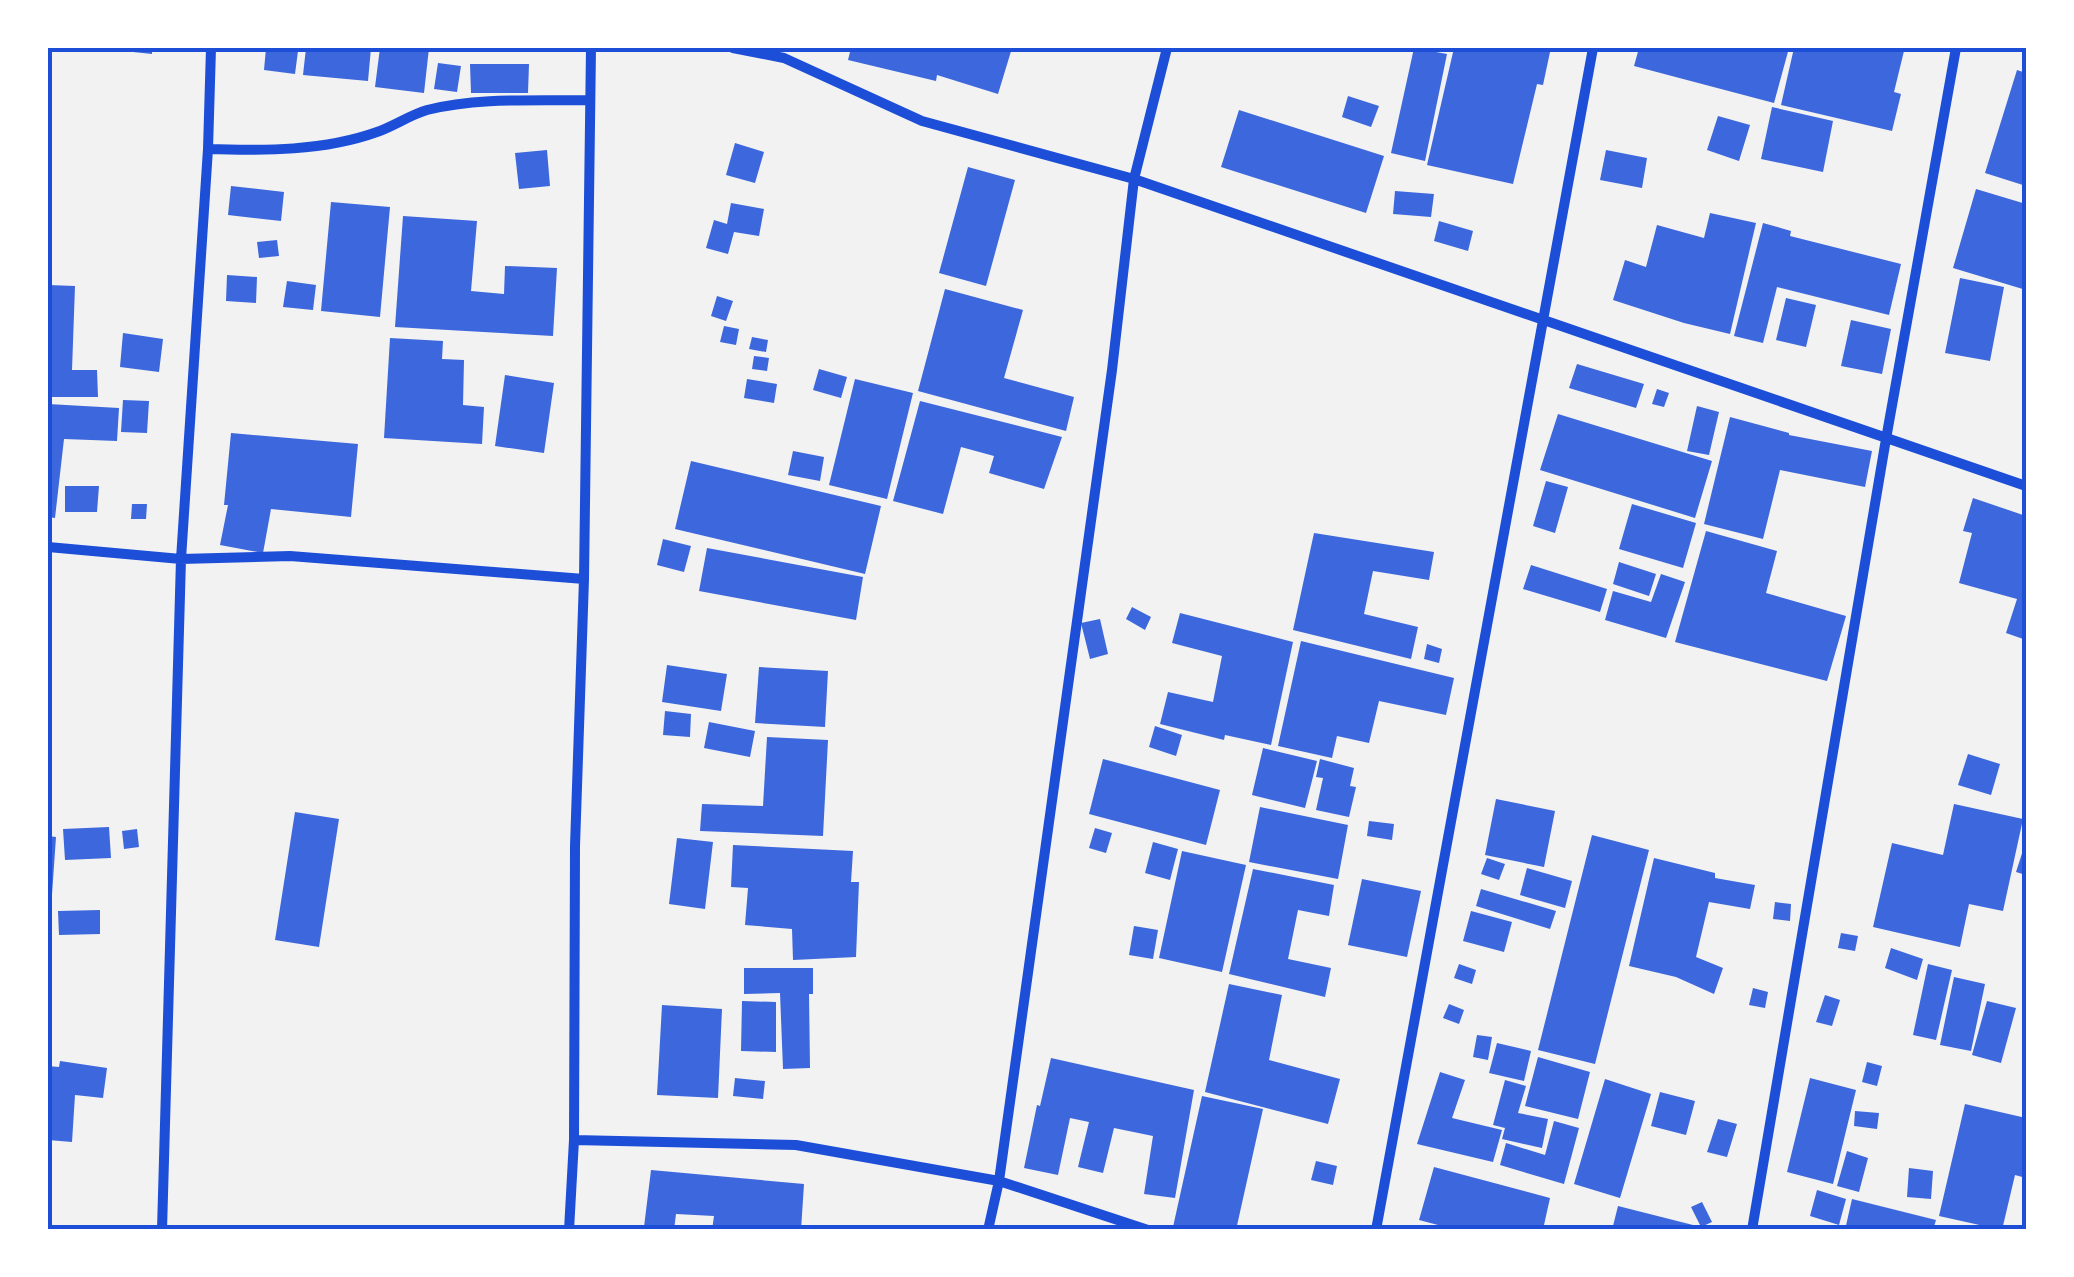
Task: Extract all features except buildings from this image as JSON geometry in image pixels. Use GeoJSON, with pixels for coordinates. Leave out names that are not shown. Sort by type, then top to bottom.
{"type":"FeatureCollection","features":[{"type":"Feature","properties":{"kind":"street"},"geometry":{"type":"LineString","coordinates":[[162,1230],[181,559],[208,149],[210,48]]}},
{"type":"Feature","properties":{"kind":"street"},"geometry":{"type":"LineString","coordinates":[[569,1230],[574,1140],[575,846],[584,579],[591,48]]}},
{"type":"Feature","properties":{"kind":"street"},"geometry":{"type":"LineString","coordinates":[[733,48],[786,53],[922,122],[1134,179],[2026,486]]}},
{"type":"Feature","properties":{"kind":"street"},"geometry":{"type":"LineString","coordinates":[[988,1230],[999,1181],[1112,370],[1134,179],[1167,48]]}},
{"type":"Feature","properties":{"kind":"street"},"geometry":{"type":"LineString","coordinates":[[1376,1230],[1593,48]]}},
{"type":"Feature","properties":{"kind":"street"},"geometry":{"type":"LineString","coordinates":[[1752,1230],[1956,48]]}},
{"type":"Feature","properties":{"kind":"street"},"geometry":{"type":"LineString","coordinates":[[208,149],[270,152],[332,142],[375,133],[426,110],[482,102],[590,100]]}},
{"type":"Feature","properties":{"kind":"street"},"geometry":{"type":"LineString","coordinates":[[48,547],[181,559],[290,556],[584,579]]}},
{"type":"Feature","properties":{"kind":"street"},"geometry":{"type":"LineString","coordinates":[[574,1140],[796,1145],[999,1181],[1148,1230]]}}]}
